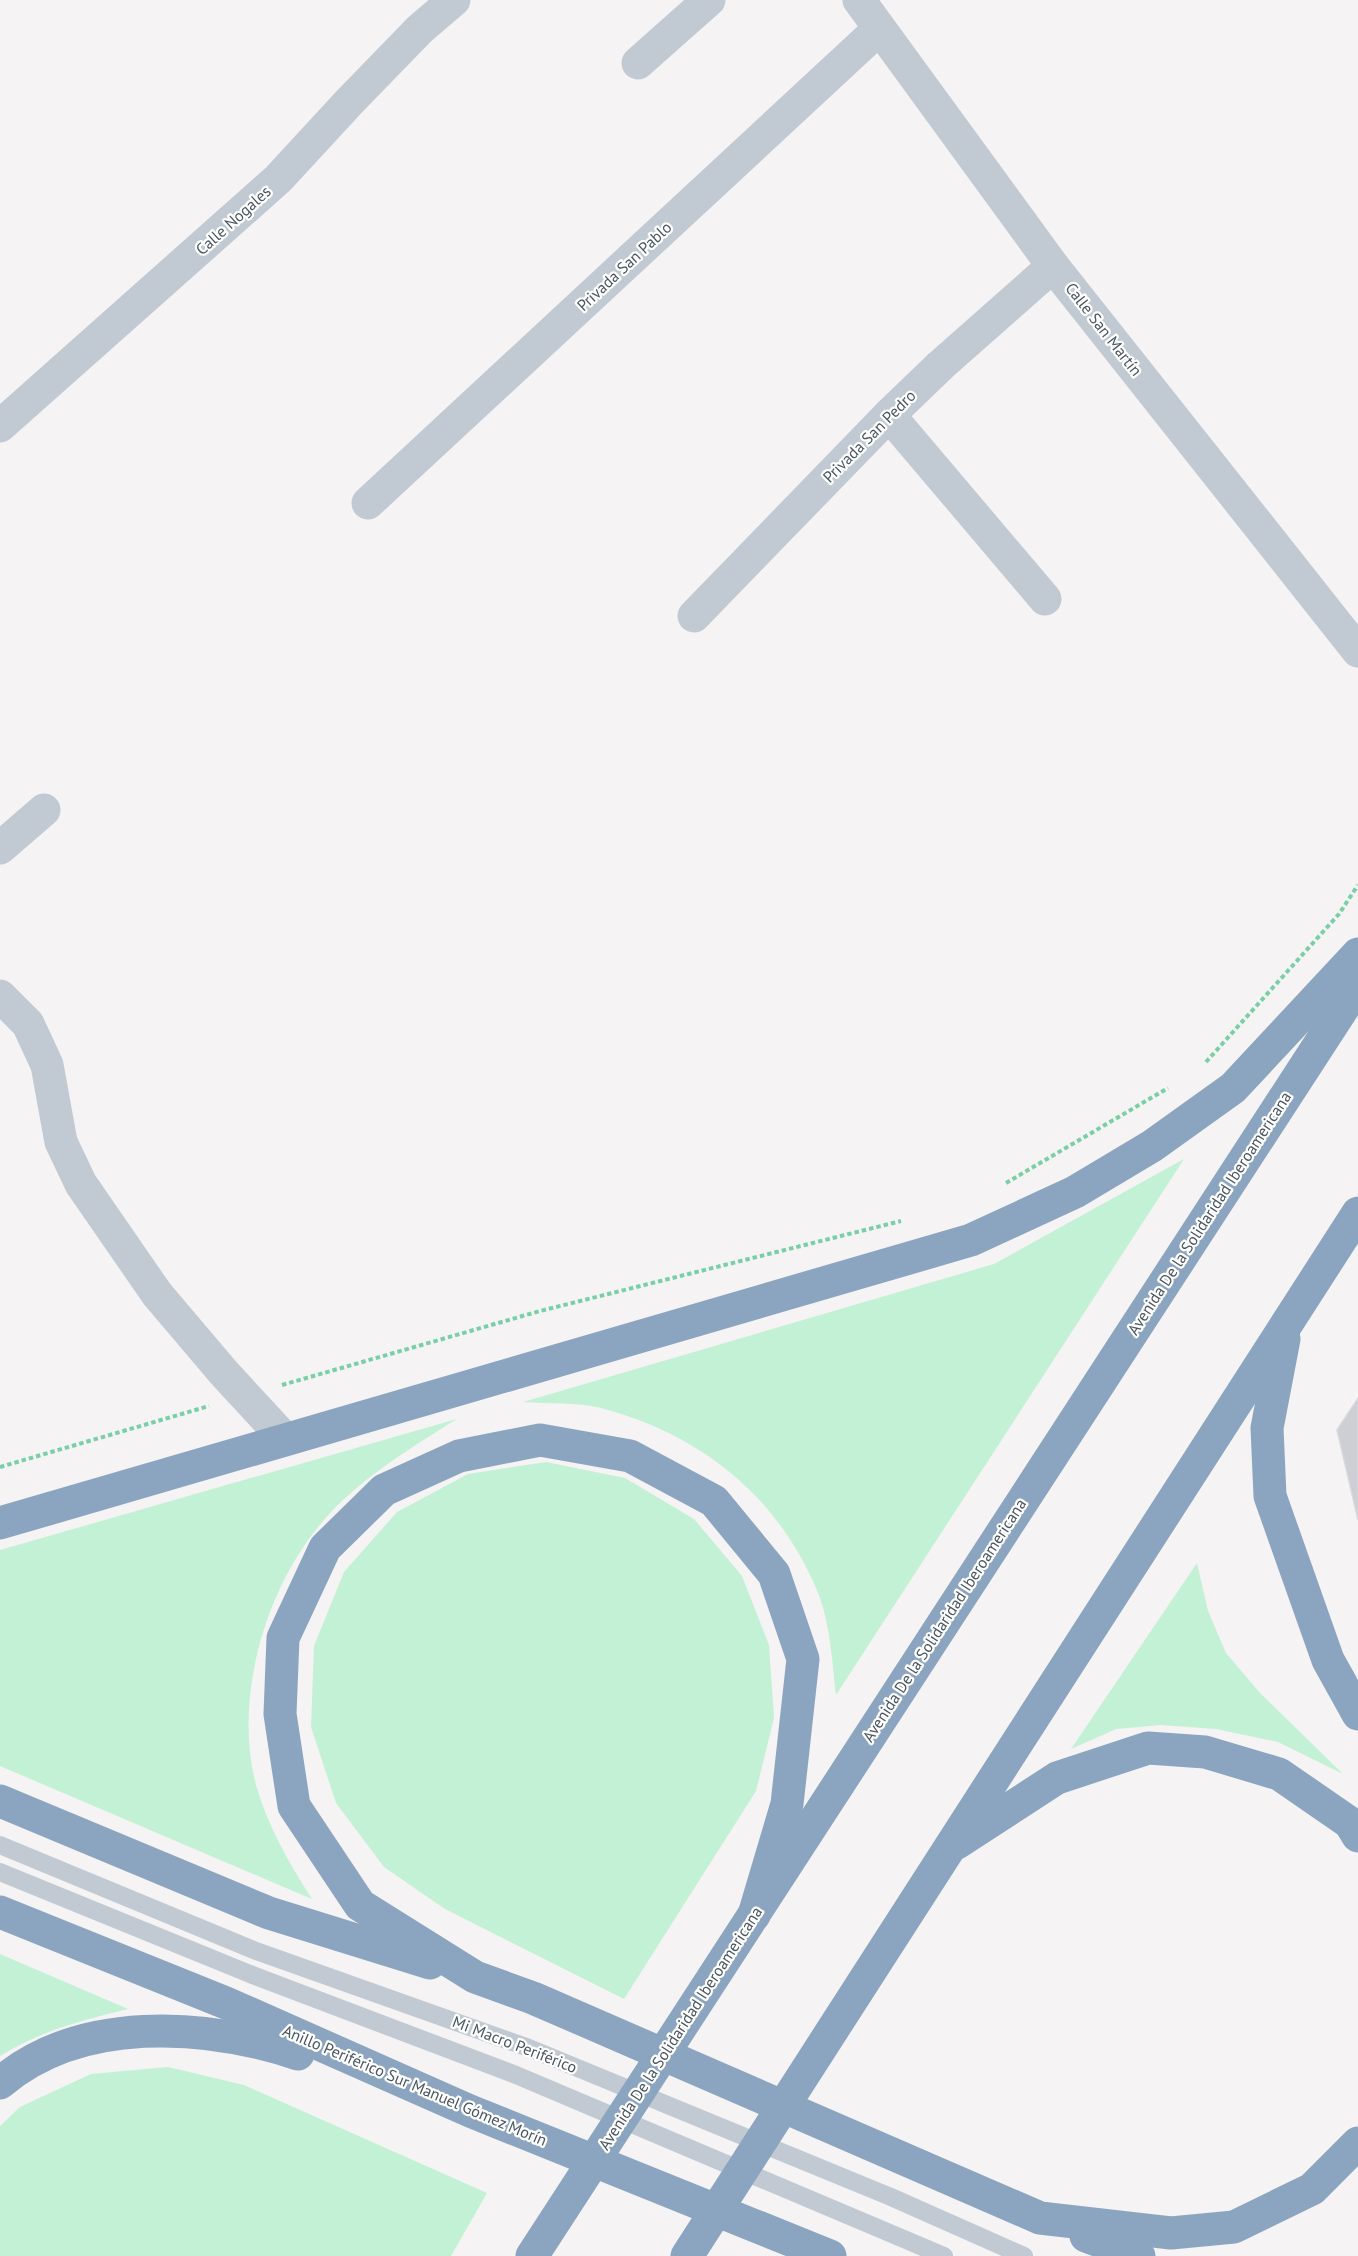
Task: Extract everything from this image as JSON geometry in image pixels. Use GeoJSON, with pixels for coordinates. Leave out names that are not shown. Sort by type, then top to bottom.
{"type":"FeatureCollection","features":[{"type":"Feature","properties":{"kind":"highway"},"geometry":{"type":"LineString","coordinates":[[0,1522],[970,1240],[1075,1192],[1152,1146],[1233,1088],[1358,954]]}},
{"type":"Feature","properties":{"kind":"highway","name":"Avenida De la Solidaridad Iberoamericana"},"geometry":{"type":"LineString","coordinates":[[532,2256],[1358,985]]}},
{"type":"Feature","properties":{"kind":"highway"},"geometry":{"type":"LineString","coordinates":[[687,2256],[1358,1213]]}},
{"type":"Feature","properties":{"kind":"highway"},"geometry":{"type":"LineString","coordinates":[[1287,1324],[1267,1428],[1270,1496],[1328,1660],[1358,1714]]}},
{"type":"Feature","properties":{"kind":"highway"},"geometry":{"type":"LineString","coordinates":[[475,1977],[360,1905],[294,1806],[280,1714],[283,1638],[325,1548],[384,1491],[459,1456],[540,1440],[630,1456],[714,1501],[774,1574],[803,1659],[787,1804],[754,1915]]}},
{"type":"Feature","properties":{"kind":"highway"},"geometry":{"type":"LineString","coordinates":[[947,1849],[1058,1778],[1148,1748],[1205,1752],[1279,1774],[1350,1823],[1358,1836]]}},
{"type":"Feature","properties":{"kind":"highway"},"geometry":{"type":"LineString","coordinates":[[0,1801],[269,1913],[475,1977],[533,1998],[933,2173],[1139,2256]]}},
{"type":"Feature","properties":{"kind":"highway","name":"Anillo Periférico Sur Manuel Gómez Morín"},"geometry":{"type":"LineString","coordinates":[[0,1912],[226,2003],[470,2111],[830,2256]]}},
{"type":"Feature","properties":{"kind":"highway"},"geometry":{"type":"LineString","coordinates":[[0,2083],[19,2067],[82,2039],[172,2030],[262,2042],[470,2111]]}},
{"type":"Feature","properties":{"kind":"highway"},"geometry":{"type":"LineString","coordinates":[[1040,2218],[1171,2233],[1234,2227],[1312,2188],[1358,2143]]}},
{"type":"Feature","properties":{"kind":"street","name":"Calle Nogales"},"geometry":{"type":"LineString","coordinates":[[0,426],[278,179],[420,29],[454,0]]}},
{"type":"Feature","properties":{"kind":"street"},"geometry":{"type":"LineString","coordinates":[[638,63],[710,0]]}},
{"type":"Feature","properties":{"kind":"street","name":"Calle San Martín"},"geometry":{"type":"LineString","coordinates":[[859,0],[1053,266],[1358,651]]}},
{"type":"Feature","properties":{"kind":"street","name":"Privada San Pablo"},"geometry":{"type":"LineString","coordinates":[[368,503],[879,29]]}},
{"type":"Feature","properties":{"kind":"street","name":"Privada San Pedro"},"geometry":{"type":"LineString","coordinates":[[694,616],[941,364],[1053,266]]}},
{"type":"Feature","properties":{"kind":"street"},"geometry":{"type":"LineString","coordinates":[[889,415],[1045,599]]}},
{"type":"Feature","properties":{"kind":"street"},"geometry":{"type":"LineString","coordinates":[[0,848],[44,810]]}},
{"type":"Feature","properties":{"kind":"street"},"geometry":{"type":"LineString","coordinates":[[0,996],[28,1024],[47,1065],[61,1142],[81,1184],[157,1294],[244,1396],[285,1440]]}},
{"type":"Feature","properties":{"kind":"lane","name":"Mi Macro Periférico"},"geometry":{"type":"LineString","coordinates":[[0,1845],[256,1951],[529,2048],[891,2197],[1024,2256]]}},
{"type":"Feature","properties":{"kind":"lane","name":"Mi Macro Periférico"},"geometry":{"type":"LineString","coordinates":[[0,1872],[250,1974],[516,2075],[944,2256]]}},
{"type":"Feature","properties":{"kind":"path"},"geometry":{"type":"LineString","coordinates":[[1204,1063],[1339,914],[1358,885]]}},
{"type":"Feature","properties":{"kind":"path"},"geometry":{"type":"LineString","coordinates":[[1000,1186],[1176,1084]]}},
{"type":"Feature","properties":{"kind":"path"},"geometry":{"type":"LineString","coordinates":[[0,1467],[540,1311],[911,1218]]}},
{"type":"Feature","properties":{"kind":"green space"},"geometry":{"type":"Polygon","coordinates":[[[1184,1159],[836,1695],[832,1654],[821,1600],[799,1554],[779,1523],[756,1496],[730,1472],[701,1451],[637,1419],[592,1406],[523,1402],[994,1264],[1184,1159]]]}},
{"type":"Feature","properties":{"kind":"green space"},"geometry":{"type":"Polygon","coordinates":[[[457,1419],[369,1478],[342,1501],[317,1528],[295,1560],[277,1595],[263,1633],[254,1671],[249,1710],[250,1749],[256,1785],[280,1844],[312,1899],[0,1766],[0,1550],[457,1419]]]}},
{"type":"Feature","properties":{"kind":"green space"},"geometry":{"type":"Polygon","coordinates":[[[546,1462],[625,1478],[694,1519],[742,1576],[769,1645],[774,1718],[756,1791],[624,1999],[445,1909],[384,1867],[336,1803],[311,1727],[314,1646],[344,1572],[397,1512],[468,1474],[546,1462]]]}},
{"type":"Feature","properties":{"kind":"green space"},"geometry":{"type":"Polygon","coordinates":[[[1197,1563],[1208,1611],[1226,1653],[1260,1693],[1343,1774],[1278,1742],[1216,1729],[1161,1725],[1116,1729],[1071,1749],[1197,1563]]]}},
{"type":"Feature","properties":{"kind":"green space"},"geometry":{"type":"Polygon","coordinates":[[[0,1954],[128,2009],[46,2033],[0,2056],[0,1954]]]}},
{"type":"Feature","properties":{"kind":"green space"},"geometry":{"type":"Polygon","coordinates":[[[168,2067],[244,2085],[487,2193],[451,2256],[0,2256],[0,2126],[20,2107],[91,2074],[168,2067]]]}},
{"type":"Feature","properties":{"kind":"building"},"geometry":{"type":"Polygon","coordinates":[[[1358,1398],[1358,1520],[1337,1430],[1358,1398]]]}}]}
